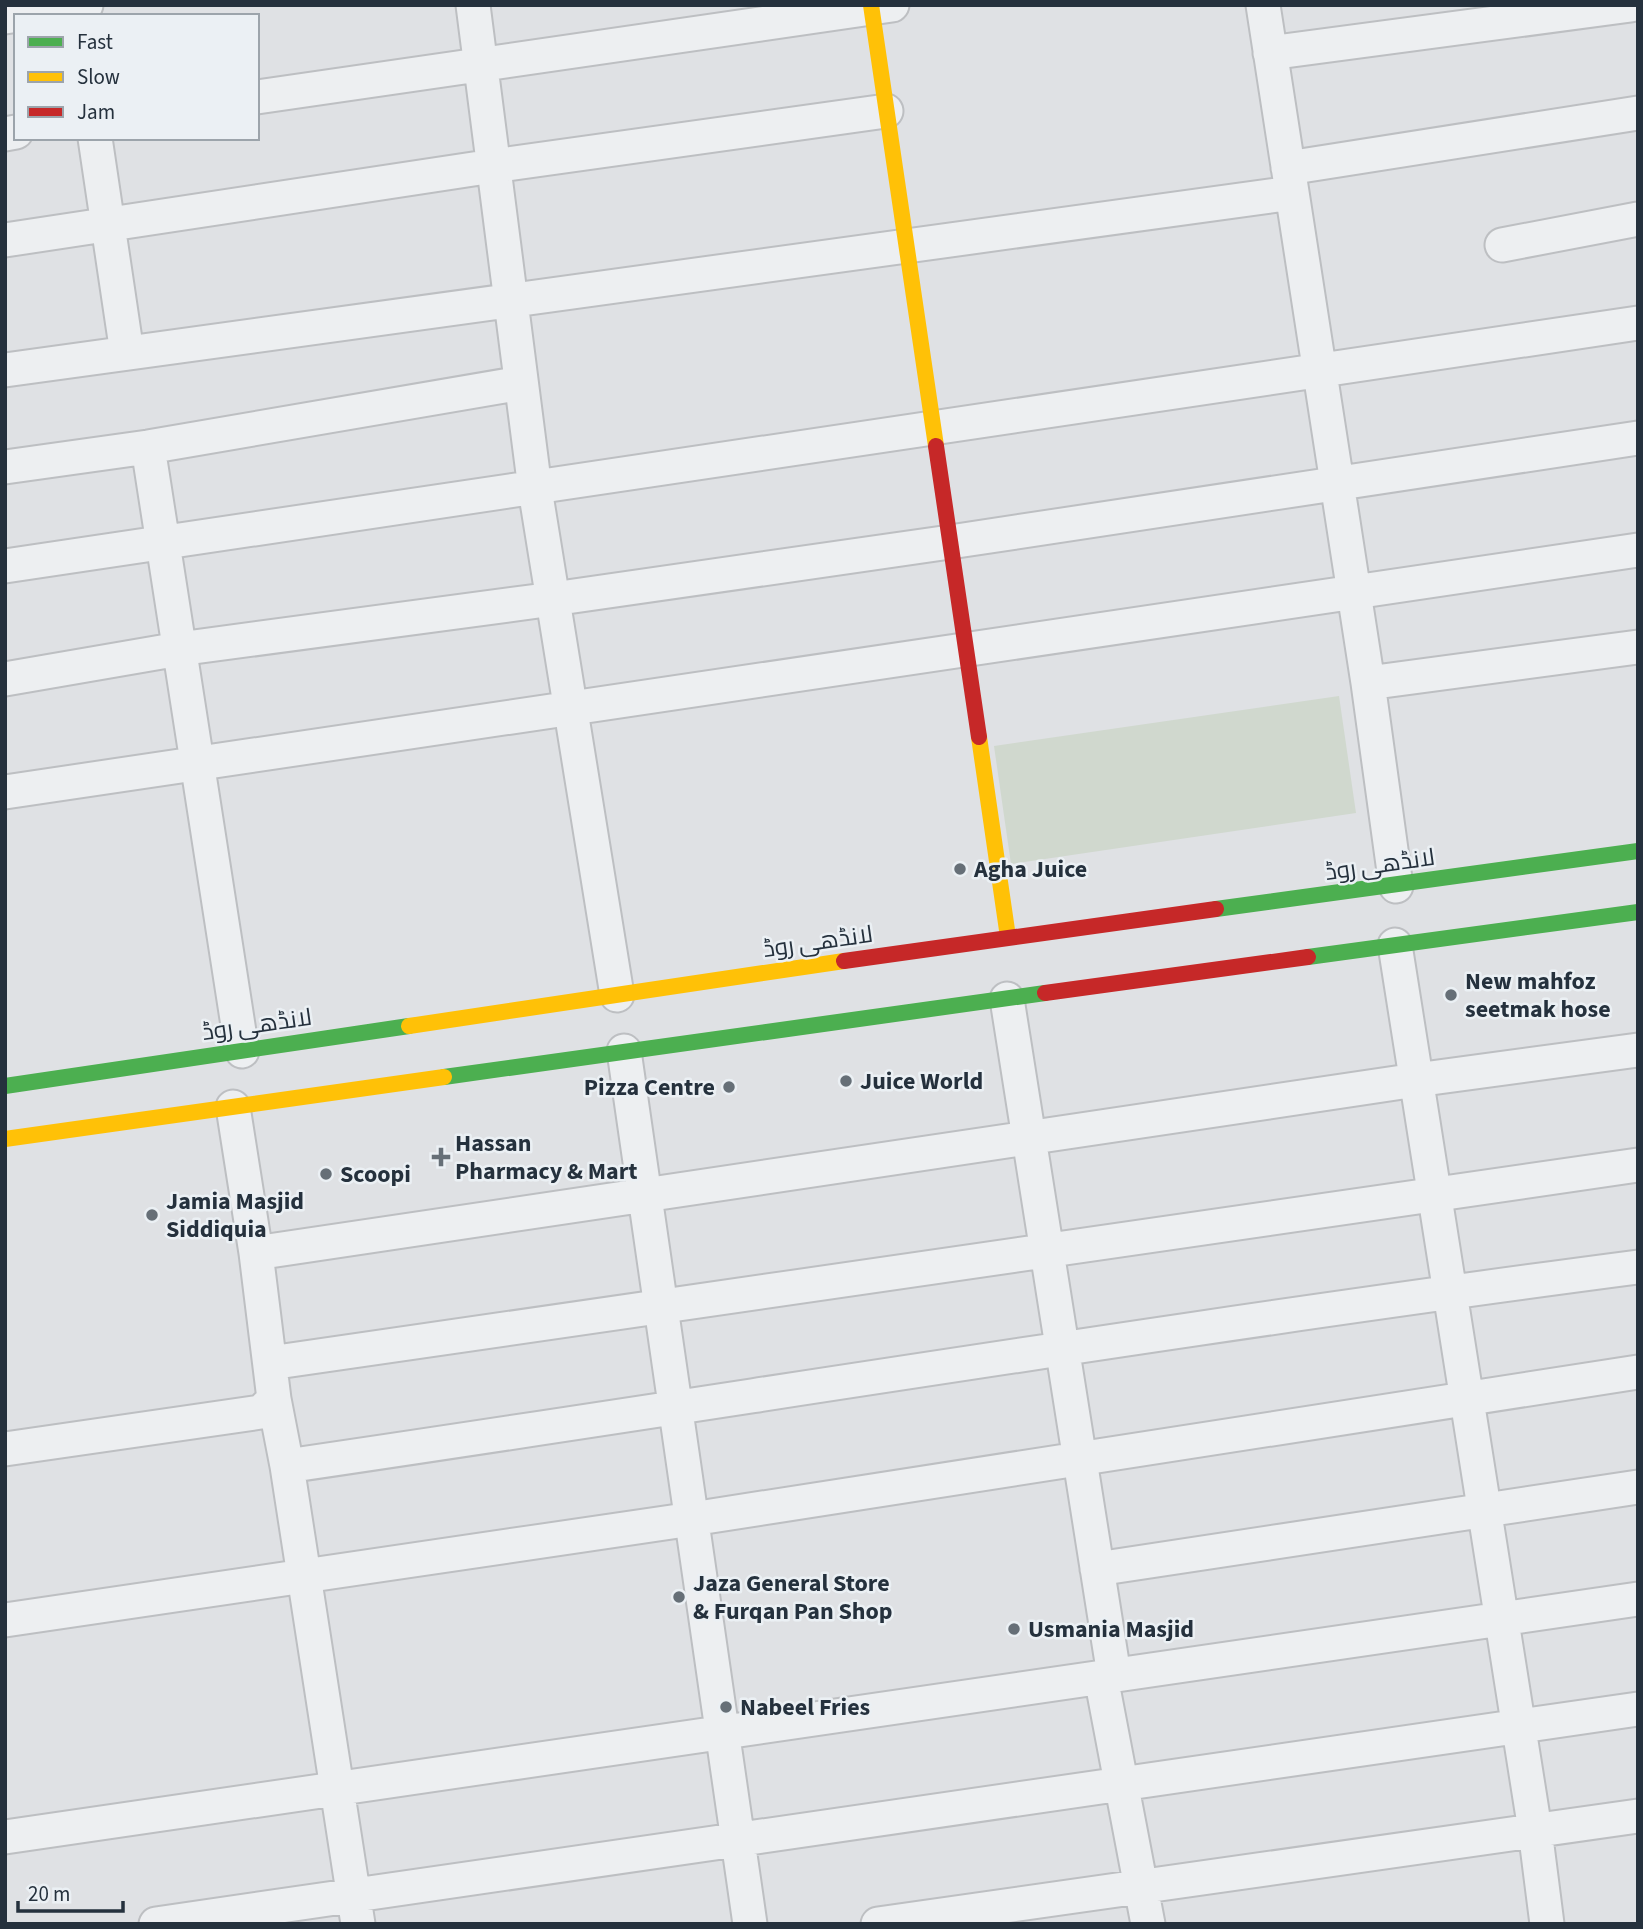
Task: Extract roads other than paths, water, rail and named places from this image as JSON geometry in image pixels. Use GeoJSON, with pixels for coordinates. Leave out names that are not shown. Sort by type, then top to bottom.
{"type":"FeatureCollection","features":[{"type":"Feature","properties":{"kind":"main road"},"geometry":{"type":"LineString","coordinates":[[878,6],[886,111],[1008,937]]}},
{"type":"Feature","properties":{"kind":"main road","name":"لانڈھی روڈ"},"geometry":{"type":"LineString","coordinates":[[5,1086],[1008,937],[1638,851]]}},
{"type":"Feature","properties":{"kind":"main road"},"geometry":{"type":"LineString","coordinates":[[5,1139],[1638,912]]}},
{"type":"Feature","properties":{"kind":"street"},"geometry":{"type":"LineString","coordinates":[[473,5],[535,489],[617,995]]}},
{"type":"Feature","properties":{"kind":"street"},"geometry":{"type":"LineString","coordinates":[[1263,5],[1368,683],[1396,886]]}},
{"type":"Feature","properties":{"kind":"street"},"geometry":{"type":"LineString","coordinates":[[1270,53],[1631,5]]}},
{"type":"Feature","properties":{"kind":"street"},"geometry":{"type":"LineString","coordinates":[[259,97],[878,6]]}},
{"type":"Feature","properties":{"kind":"street"},"geometry":{"type":"LineString","coordinates":[[29,14],[78,8]]}},
{"type":"Feature","properties":{"kind":"street"},"geometry":{"type":"LineString","coordinates":[[5,240],[493,166],[886,111]]}},
{"type":"Feature","properties":{"kind":"street"},"geometry":{"type":"LineString","coordinates":[[5,370],[906,246],[1290,180],[1638,113]]}},
{"type":"Feature","properties":{"kind":"street"},"geometry":{"type":"LineString","coordinates":[[95,140],[127,353]]}},
{"type":"Feature","properties":{"kind":"street"},"geometry":{"type":"LineString","coordinates":[[1502,245],[1638,219]]}},
{"type":"Feature","properties":{"kind":"street"},"geometry":{"type":"LineString","coordinates":[[5,566],[1638,323]]}},
{"type":"Feature","properties":{"kind":"street"},"geometry":{"type":"LineString","coordinates":[[5,467],[148,447],[521,383]]}},
{"type":"Feature","properties":{"kind":"street"},"geometry":{"type":"LineString","coordinates":[[5,679],[179,649],[553,600],[1638,438]]}},
{"type":"Feature","properties":{"kind":"street"},"geometry":{"type":"LineString","coordinates":[[148,447],[242,1051]]}},
{"type":"Feature","properties":{"kind":"street"},"geometry":{"type":"LineString","coordinates":[[5,792],[1638,550]]}},
{"type":"Feature","properties":{"kind":"street"},"geometry":{"type":"LineString","coordinates":[[1368,683],[1638,647]]}},
{"type":"Feature","properties":{"kind":"street"},"geometry":{"type":"LineString","coordinates":[[1395,945],[1535,1830],[1547,1924]]}},
{"type":"Feature","properties":{"kind":"street"},"geometry":{"type":"LineString","coordinates":[[1007,999],[1097,1569],[1121,1783],[1148,1924]]}},
{"type":"Feature","properties":{"kind":"street"},"geometry":{"type":"LineString","coordinates":[[256,1253],[1416,1080],[1638,1050]]}},
{"type":"Feature","properties":{"kind":"street"},"geometry":{"type":"LineString","coordinates":[[624,1051],[750,1924]]}},
{"type":"Feature","properties":{"kind":"street"},"geometry":{"type":"LineString","coordinates":[[233,1107],[256,1253],[274,1399],[287,1466],[356,1909]]}},
{"type":"Feature","properties":{"kind":"street"},"geometry":{"type":"LineString","coordinates":[[270,1363],[1638,1165]]}},
{"type":"Feature","properties":{"kind":"street"},"geometry":{"type":"LineString","coordinates":[[287,1466],[676,1409],[1062,1348],[1638,1266]]}},
{"type":"Feature","properties":{"kind":"street"},"geometry":{"type":"LineString","coordinates":[[5,1620],[692,1519],[1638,1372]]}},
{"type":"Feature","properties":{"kind":"street"},"geometry":{"type":"LineString","coordinates":[[5,1449],[261,1412],[274,1399]]}},
{"type":"Feature","properties":{"kind":"street"},"geometry":{"type":"LineString","coordinates":[[1097,1569],[1638,1486]]}},
{"type":"Feature","properties":{"kind":"street"},"geometry":{"type":"LineString","coordinates":[[5,1837],[1638,1599]]}},
{"type":"Feature","properties":{"kind":"street"},"geometry":{"type":"LineString","coordinates":[[156,1924],[356,1909],[738,1839],[1638,1709]]}},
{"type":"Feature","properties":{"kind":"street"},"geometry":{"type":"LineString","coordinates":[[878,1924],[1638,1816]]}},
{"type":"Feature","properties":{"kind":"place","name":"Agha Juice"},"geometry":{"type":"Point","coordinates":[960,869]}},
{"type":"Feature","properties":{"kind":"place","name":"New mahfoz seetmak hose"},"geometry":{"type":"Point","coordinates":[1451,995]}},
{"type":"Feature","properties":{"kind":"place","name":"Juice World"},"geometry":{"type":"Point","coordinates":[846,1081]}},
{"type":"Feature","properties":{"kind":"place","name":"Pizza Centre"},"geometry":{"type":"Point","coordinates":[729,1087]}},
{"type":"Feature","properties":{"kind":"place","name":"Hassan Pharmacy & Mart"},"geometry":{"type":"Point","coordinates":[441,1157]}},
{"type":"Feature","properties":{"kind":"place","name":"Scoopi"},"geometry":{"type":"Point","coordinates":[326,1174]}},
{"type":"Feature","properties":{"kind":"place","name":"Jamia Masjid Siddiquia"},"geometry":{"type":"Point","coordinates":[152,1215]}},
{"type":"Feature","properties":{"kind":"place","name":"Jaza General Store & Furqan Pan Shop"},"geometry":{"type":"Point","coordinates":[679,1597]}},
{"type":"Feature","properties":{"kind":"place","name":"Usmania Masjid"},"geometry":{"type":"Point","coordinates":[1014,1629]}},
{"type":"Feature","properties":{"kind":"place","name":"Nabeel Fries"},"geometry":{"type":"Point","coordinates":[726,1707]}}]}
